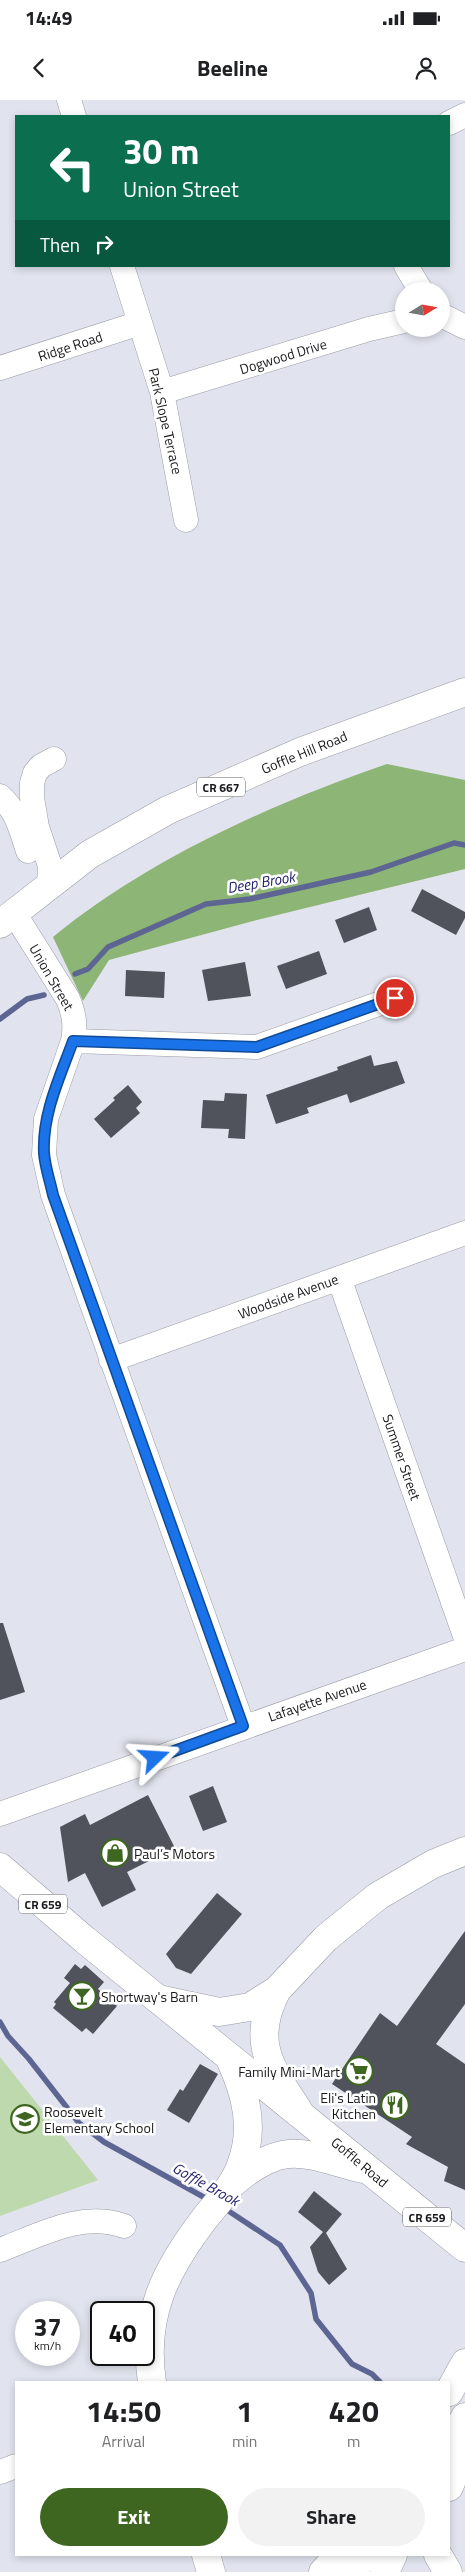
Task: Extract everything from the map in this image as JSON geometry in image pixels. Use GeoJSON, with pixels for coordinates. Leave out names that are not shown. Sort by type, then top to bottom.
{"type":"FeatureCollection","features":[{"type":"Feature","properties":{"kind":"main road","name":"Goffle Hill Road"},"geometry":{"type":"LineString","coordinates":[[7,918],[90,854],[168,810],[300,752],[465,692]]}},
{"type":"Feature","properties":{"kind":"main road"},"geometry":{"type":"LineString","coordinates":[[158,1999],[199,2010],[235,2012],[250,2007],[277,1990],[326,1938],[378,1896],[433,1864],[465,1851]]}},
{"type":"Feature","properties":{"kind":"main road","name":"Goffle Road"},"geometry":{"type":"LineString","coordinates":[[0,1867],[230,2058],[298,2110],[369,2171],[465,2248]]}},
{"type":"Feature","properties":{"kind":"main road"},"geometry":{"type":"LineString","coordinates":[[277,1990],[267,2009],[263,2027],[264,2047],[271,2066],[298,2110]]}},
{"type":"Feature","properties":{"kind":"main road"},"geometry":{"type":"LineString","coordinates":[[152,2381],[149,2338],[153,2313],[162,2286],[186,2242],[222,2197],[241,2166],[249,2122],[246,2101],[230,2058]]}},
{"type":"Feature","properties":{"kind":"main road"},"geometry":{"type":"LineString","coordinates":[[222,2197],[264,2159],[289,2153],[304,2154],[369,2171]]}},
{"type":"Feature","properties":{"kind":"main road"},"geometry":{"type":"LineString","coordinates":[[450,2444],[465,2417]]}},
{"type":"Feature","properties":{"kind":"main road"},"geometry":{"type":"LineString","coordinates":[[450,2486],[465,2448]]}},
{"type":"Feature","properties":{"kind":"main road"},"geometry":{"type":"LineString","coordinates":[[206,2556],[211,2572]]}},
{"type":"Feature","properties":{"kind":"main road"},"geometry":{"type":"LineString","coordinates":[[323,2572],[338,2556]]}},
{"type":"Feature","properties":{"kind":"main road"},"geometry":{"type":"LineString","coordinates":[[355,2572],[363,2556]]}},
{"type":"Feature","properties":{"kind":"main road"},"geometry":{"type":"LineString","coordinates":[[385,2572],[393,2556]]}},
{"type":"Feature","properties":{"kind":"main road"},"geometry":{"type":"LineString","coordinates":[[427,2572],[430,2556]]}},
{"type":"Feature","properties":{"kind":"main road"},"geometry":{"type":"LineString","coordinates":[[439,2556],[448,2572]]}},
{"type":"Feature","properties":{"kind":"street"},"geometry":{"type":"LineString","coordinates":[[69,100],[74,115]]}},
{"type":"Feature","properties":{"kind":"street"},"geometry":{"type":"LineString","coordinates":[[450,122],[465,115]]}},
{"type":"Feature","properties":{"kind":"street","name":"Park Slope Terrace"},"geometry":{"type":"LineString","coordinates":[[122,267],[162,392],[186,520]]}},
{"type":"Feature","properties":{"kind":"street"},"geometry":{"type":"LineString","coordinates":[[407,267],[416,282]]}},
{"type":"Feature","properties":{"kind":"street"},"geometry":{"type":"LineString","coordinates":[[450,319],[465,327]]}},
{"type":"Feature","properties":{"kind":"street","name":"Ridge Road"},"geometry":{"type":"LineString","coordinates":[[0,368],[140,323]]}},
{"type":"Feature","properties":{"kind":"street","name":"Dogwood Drive"},"geometry":{"type":"LineString","coordinates":[[162,392],[369,329],[395,324]]}},
{"type":"Feature","properties":{"kind":"street"},"geometry":{"type":"LineString","coordinates":[[49,886],[50,866],[37,827],[32,798],[32,783],[41,766],[54,759]]}},
{"type":"Feature","properties":{"kind":"street"},"geometry":{"type":"LineString","coordinates":[[0,796],[18,820],[34,868],[49,886]]}},
{"type":"Feature","properties":{"kind":"street","name":"Union Street"},"geometry":{"type":"LineString","coordinates":[[7,918],[68,999],[74,1014],[75,1029],[73,1041],[46,1119],[44,1155],[53,1195],[243,1726]]}},
{"type":"Feature","properties":{"kind":"street"},"geometry":{"type":"LineString","coordinates":[[73,1041],[257,1047],[395,998]]}},
{"type":"Feature","properties":{"kind":"street","name":"Woodside Avenue"},"geometry":{"type":"LineString","coordinates":[[111,1360],[465,1233]]}},
{"type":"Feature","properties":{"kind":"street","name":"Summer Street"},"geometry":{"type":"LineString","coordinates":[[339,1278],[465,1636]]}},
{"type":"Feature","properties":{"kind":"street","name":"Lafayette Avenue"},"geometry":{"type":"LineString","coordinates":[[0,1814],[243,1726],[465,1649]]}},
{"type":"Feature","properties":{"kind":"street"},"geometry":{"type":"LineString","coordinates":[[0,2250],[76,2223],[101,2220],[124,2226]]}},
{"type":"Feature","properties":{"kind":"street"},"geometry":{"type":"LineString","coordinates":[[0,2472],[15,2466]]}},
{"type":"Feature","properties":{"kind":"green space"},"geometry":{"type":"Polygon","coordinates":[[[387,764],[465,780],[465,869],[257,920],[109,960],[83,1001],[53,937],[129,883],[212,836],[299,797],[387,764]]]}},
{"type":"Feature","properties":{"kind":"green space","name":"Roosevelt Elementary School"},"geometry":{"type":"Polygon","coordinates":[[[0,2057],[98,2180],[0,2216],[0,2057]]]}},
{"type":"Feature","properties":{"kind":"building"},"geometry":{"type":"Polygon","coordinates":[[[422,889],[465,912],[465,918],[456,935],[411,911],[422,889]]]}},
{"type":"Feature","properties":{"kind":"building"},"geometry":{"type":"Polygon","coordinates":[[[369,907],[377,930],[344,943],[335,920],[369,907]]]}},
{"type":"Feature","properties":{"kind":"building"},"geometry":{"type":"Polygon","coordinates":[[[319,951],[327,974],[286,989],[277,966],[319,951]]]}},
{"type":"Feature","properties":{"kind":"building"},"geometry":{"type":"Polygon","coordinates":[[[245,962],[251,996],[208,1001],[202,970],[245,962]]]}},
{"type":"Feature","properties":{"kind":"building"},"geometry":{"type":"Polygon","coordinates":[[[126,970],[165,972],[164,998],[125,996],[126,970]]]}},
{"type":"Feature","properties":{"kind":"building"},"geometry":{"type":"Polygon","coordinates":[[[371,1055],[374,1066],[397,1061],[405,1083],[350,1103],[347,1094],[307,1108],[309,1113],[276,1124],[266,1095],[338,1070],[337,1067],[371,1055]]]}},
{"type":"Feature","properties":{"kind":"building"},"geometry":{"type":"Polygon","coordinates":[[[128,1085],[142,1102],[136,1108],[140,1113],[111,1138],[94,1119],[128,1085]]]}},
{"type":"Feature","properties":{"kind":"building"},"geometry":{"type":"Polygon","coordinates":[[[225,1093],[247,1094],[245,1139],[228,1138],[229,1129],[201,1128],[203,1100],[224,1101],[225,1093]]]}},
{"type":"Feature","properties":{"kind":"building"},"geometry":{"type":"Polygon","coordinates":[[[0,1623],[3,1623],[25,1692],[0,1700],[0,1623]]]}},
{"type":"Feature","properties":{"kind":"building"},"geometry":{"type":"Polygon","coordinates":[[[213,1786],[227,1822],[203,1831],[189,1796],[213,1786]]]}},
{"type":"Feature","properties":{"kind":"building","name":"Paul’s Motors"},"geometry":{"type":"Polygon","coordinates":[[[148,1795],[175,1848],[127,1872],[136,1890],[102,1907],[85,1873],[68,1882],[60,1827],[85,1814],[90,1825],[148,1795]]]}},
{"type":"Feature","properties":{"kind":"building"},"geometry":{"type":"Polygon","coordinates":[[[217,1893],[242,1914],[191,1974],[176,1968],[166,1954],[217,1893]]]}},
{"type":"Feature","properties":{"kind":"building"},"geometry":{"type":"Polygon","coordinates":[[[465,1931],[465,2004],[436,2044],[465,2064],[465,2190],[444,2181],[448,2167],[406,2144],[412,2137],[332,2084],[380,2013],[397,2026],[465,1931]]]}},
{"type":"Feature","properties":{"kind":"building","name":"Shortway's Barn"},"geometry":{"type":"Polygon","coordinates":[[[75,1964],[81,1969],[85,1965],[104,1982],[98,1989],[117,2006],[93,2034],[86,2028],[82,2032],[53,2008],[56,2004],[54,2002],[70,1983],[64,1978],[75,1964]]]}},
{"type":"Feature","properties":{"kind":"building"},"geometry":{"type":"Polygon","coordinates":[[[200,2064],[218,2074],[189,2123],[167,2110],[180,2089],[183,2091],[200,2064]]]}},
{"type":"Feature","properties":{"kind":"building"},"geometry":{"type":"Polygon","coordinates":[[[314,2191],[342,2214],[326,2233],[347,2269],[329,2285],[318,2272],[310,2247],[323,2232],[298,2212],[314,2191]]]}},
{"type":"Feature","properties":{"kind":"waterway","name":"Deep Brook"},"geometry":{"type":"LineString","coordinates":[[75,974],[88,969],[108,947],[206,904],[250,899],[371,872],[454,843],[465,845]]}},
{"type":"Feature","properties":{"kind":"waterway","name":"Deep Brook"},"geometry":{"type":"LineString","coordinates":[[0,1019],[27,999],[44,995]]}},
{"type":"Feature","properties":{"kind":"waterway","name":"Goffle Brook"},"geometry":{"type":"LineString","coordinates":[[0,2022],[8,2036],[29,2059],[79,2123],[104,2142],[209,2200]]}},
{"type":"Feature","properties":{"kind":"waterway","name":"Goffle Brook"},"geometry":{"type":"LineString","coordinates":[[224,2208],[280,2245],[311,2293],[316,2319],[352,2364],[372,2374],[379,2381]]}},
{"type":"Feature","properties":{"kind":"place","name":"Paul’s Motors"},"geometry":{"type":"Point","coordinates":[115,1853]}},
{"type":"Feature","properties":{"kind":"place","name":"Shortway's Barn"},"geometry":{"type":"Point","coordinates":[82,1996]}},
{"type":"Feature","properties":{"kind":"place","name":"Family Mini-Mart"},"geometry":{"type":"Point","coordinates":[359,2071]}},
{"type":"Feature","properties":{"kind":"place","name":"Eli's Latin Kitchen"},"geometry":{"type":"Point","coordinates":[395,2105]}},
{"type":"Feature","properties":{"kind":"place","name":"Roosevelt Elementary School"},"geometry":{"type":"Point","coordinates":[25,2119]}},
{"type":"Feature","properties":{"kind":"route"},"geometry":{"type":"LineString","coordinates":[[155,1758],[243,1726],[53,1195],[44,1155],[44,1137],[46,1119],[55,1090],[73,1041],[257,1047],[395,998]]}}]}
